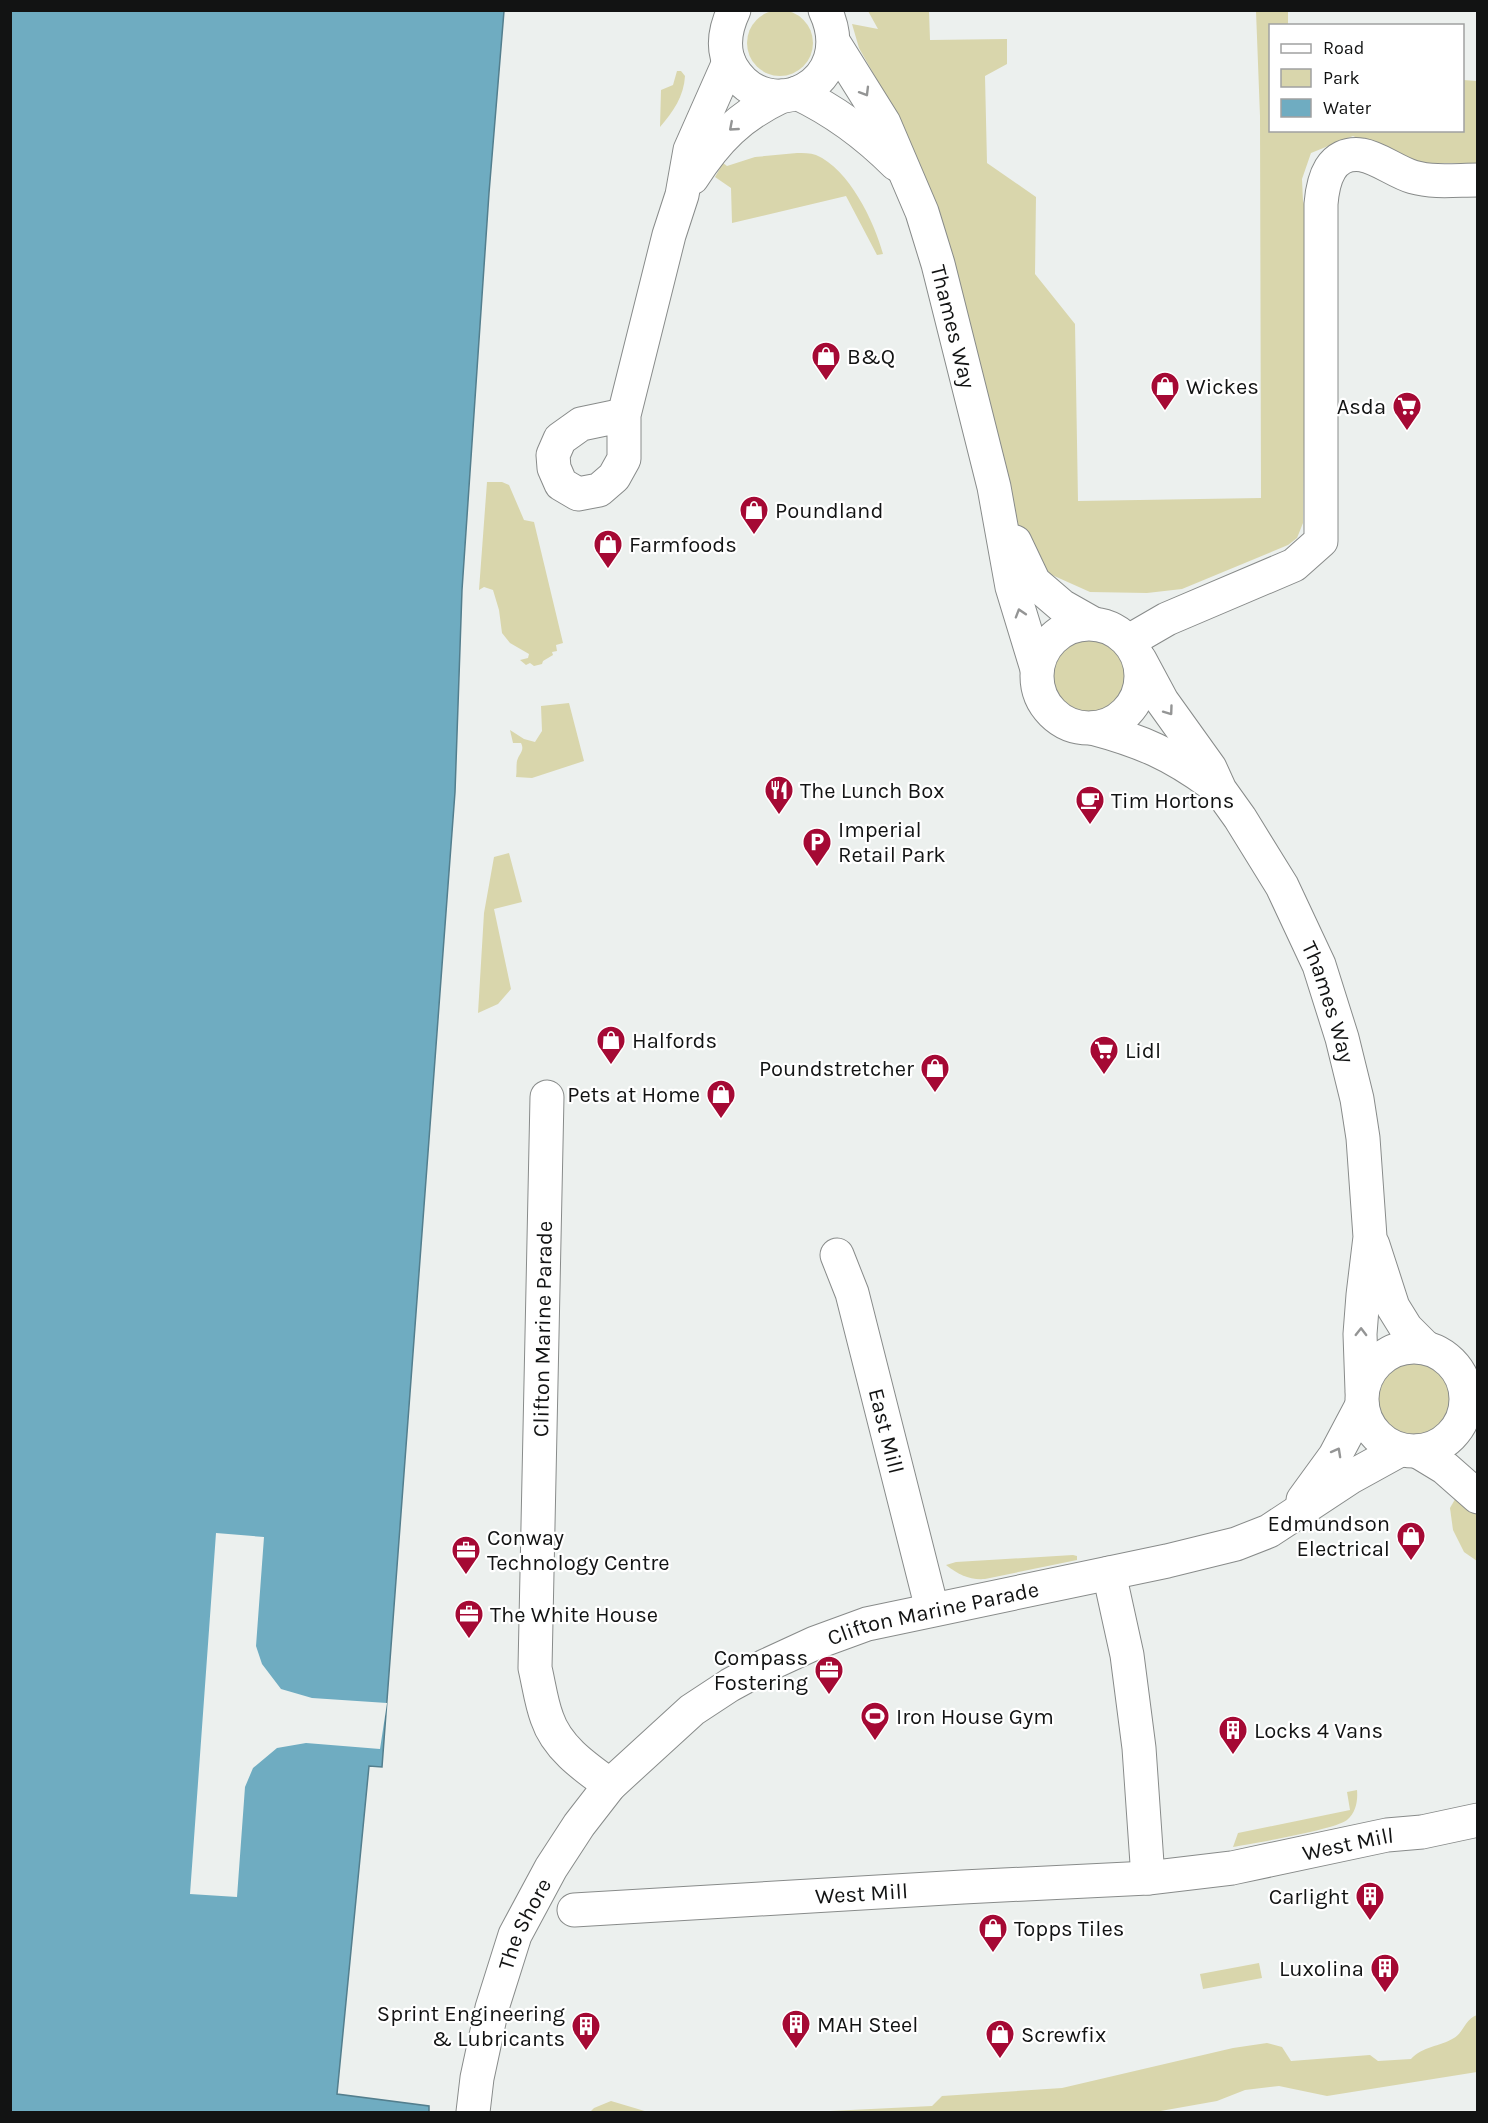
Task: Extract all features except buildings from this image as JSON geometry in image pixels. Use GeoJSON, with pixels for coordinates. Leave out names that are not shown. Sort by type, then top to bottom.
{"type":"FeatureCollection","features":[{"type":"Feature","properties":{"kind":"street"},"geometry":{"type":"LineString","coordinates":[[682,195],[708,154],[730,130],[757,108],[810,87],[823,75],[831,60],[834,43],[832,25],[825,10]]}},
{"type":"Feature","properties":{"kind":"street"},"geometry":{"type":"LineString","coordinates":[[624,415],[669,235],[682,195],[690,150],[729,62],[725,44],[728,16]]}},
{"type":"Feature","properties":{"kind":"street","name":"Thames Way"},"geometry":{"type":"LineString","coordinates":[[834,43],[884,123],[922,212],[938,264],[994,487],[1011,587],[1037,669]]}},
{"type":"Feature","properties":{"kind":"street","name":"Thames Way"},"geometry":{"type":"LineString","coordinates":[[729,62],[738,77],[751,88],[767,95],[790,95],[820,104],[848,122],[903,171]]}},
{"type":"Feature","properties":{"kind":"street"},"geometry":{"type":"LineString","coordinates":[[1134,650],[1167,619],[1294,564],[1321,542],[1321,204],[1323,183],[1330,167],[1346,157],[1362,155],[1394,171],[1414,177],[1430,180],[1478,180]]}},
{"type":"Feature","properties":{"kind":"street","name":"Thames Way"},"geometry":{"type":"LineString","coordinates":[[994,487],[1020,554],[1034,582],[1062,606],[1092,623]]}},
{"type":"Feature","properties":{"kind":"street"},"geometry":{"type":"LineString","coordinates":[[1092,623],[1107,626],[1122,634],[1134,650],[1142,676],[1140,692],[1132,706],[1121,718],[1107,725],[1092,728],[1077,727],[1062,721],[1042,699],[1037,669],[1041,655],[1049,642],[1061,631],[1076,625],[1092,623]]}},
{"type":"Feature","properties":{"kind":"street","name":"Thames Way"},"geometry":{"type":"LineString","coordinates":[[1134,650],[1162,701],[1210,768],[1220,790],[1282,886],[1319,965],[1342,1038],[1357,1099],[1363,1138],[1370,1237],[1360,1334],[1362,1398]]}},
{"type":"Feature","properties":{"kind":"street","name":"Thames Way"},"geometry":{"type":"LineString","coordinates":[[1092,728],[1130,738],[1176,759],[1220,790]]}},
{"type":"Feature","properties":{"kind":"street","name":"Clifton Marine Parade"},"geometry":{"type":"LineString","coordinates":[[547,1097],[535,1668],[547,1719],[560,1743],[583,1766],[610,1785]]}},
{"type":"Feature","properties":{"kind":"street","name":"Thames Way"},"geometry":{"type":"LineString","coordinates":[[1370,1237],[1393,1307],[1406,1328],[1425,1347]]}},
{"type":"Feature","properties":{"kind":"street","name":"East Mill"},"geometry":{"type":"LineString","coordinates":[[837,1255],[852,1293],[932,1609]]}},
{"type":"Feature","properties":{"kind":"street"},"geometry":{"type":"LineString","coordinates":[[1409,1451],[1434,1448],[1448,1439],[1460,1426],[1466,1409],[1467,1392],[1462,1375],[1451,1361],[1439,1352],[1425,1347],[1410,1346],[1396,1349],[1374,1365],[1367,1377],[1362,1398],[1366,1419],[1373,1431],[1385,1443],[1445,1467],[1478,1497]]}},
{"type":"Feature","properties":{"kind":"street","name":"Clifton Marine Parade"},"geometry":{"type":"LineString","coordinates":[[1291,1516],[1335,1456],[1362,1398]]}},
{"type":"Feature","properties":{"kind":"street"},"geometry":{"type":"LineString","coordinates":[[1466,1409],[1478,1440]]}},
{"type":"Feature","properties":{"kind":"street","name":"Clifton Marine Parade"},"geometry":{"type":"LineString","coordinates":[[566,1846],[610,1785],[692,1710],[730,1685],[815,1642],[867,1624],[1236,1544],[1269,1531],[1351,1477],[1409,1451]]}},
{"type":"Feature","properties":{"kind":"street"},"geometry":{"type":"LineString","coordinates":[[1109,1573],[1127,1655],[1137,1736],[1148,1878]]}},
{"type":"Feature","properties":{"kind":"street","name":"West Mill"},"geometry":{"type":"LineString","coordinates":[[574,1910],[1148,1878],[1232,1868],[1387,1835],[1422,1832],[1478,1820]]}},
{"type":"Feature","properties":{"kind":"street","name":"The Shore"},"geometry":{"type":"LineString","coordinates":[[473,2112],[477,2078],[492,2008],[515,1935],[551,1868],[566,1846]]}},
{"type":"Feature","properties":{"kind":"green space"},"geometry":{"type":"Polygon","coordinates":[[[773,10],[787,10],[799,15],[808,24],[813,43],[811,56],[804,67],[787,76],[773,76],[761,71],[752,62],[747,50],[747,36],[752,24],[761,15],[773,10]]]}},
{"type":"Feature","properties":{"kind":"green space"},"geometry":{"type":"Polygon","coordinates":[[[868,11],[929,11],[930,40],[1007,39],[1007,64],[985,76],[987,163],[1036,197],[1035,274],[1075,324],[1078,501],[1261,498],[1260,116],[1256,11],[1288,11],[1288,24],[1269,24],[1269,132],[1464,132],[1464,80],[1477,81],[1477,163],[1411,163],[1353,136],[1311,153],[1302,179],[1303,201],[1309,220],[1304,235],[1303,523],[1297,538],[1288,545],[1182,589],[1147,593],[1090,592],[1052,575],[1037,563],[1021,536],[1003,483],[904,128],[859,48],[852,24],[878,29],[868,11]]]}},
{"type":"Feature","properties":{"kind":"green space"},"geometry":{"type":"Polygon","coordinates":[[[677,71],[681,71],[685,76],[680,97],[660,127],[661,90],[673,85],[677,71]]]}},
{"type":"Feature","properties":{"kind":"green space"},"geometry":{"type":"Polygon","coordinates":[[[797,153],[816,155],[839,172],[867,212],[883,254],[877,255],[846,196],[732,223],[731,188],[715,177],[723,163],[727,166],[755,157],[797,153]]]}},
{"type":"Feature","properties":{"kind":"green space"},"geometry":{"type":"Polygon","coordinates":[[[487,482],[502,482],[509,485],[524,520],[534,522],[563,643],[556,645],[557,651],[552,652],[553,655],[542,664],[526,665],[520,660],[528,658],[529,654],[510,643],[502,633],[493,590],[484,587],[479,590],[487,482]]]}},
{"type":"Feature","properties":{"kind":"green space"},"geometry":{"type":"Polygon","coordinates":[[[1082,638],[1096,638],[1110,644],[1120,654],[1126,668],[1126,682],[1120,696],[1110,706],[1096,712],[1082,712],[1068,706],[1058,696],[1052,682],[1052,668],[1058,654],[1068,644],[1082,638]]]}},
{"type":"Feature","properties":{"kind":"green space"},"geometry":{"type":"Polygon","coordinates":[[[569,703],[584,761],[532,778],[516,777],[517,761],[522,746],[521,743],[513,743],[510,730],[524,739],[535,742],[542,731],[541,706],[569,703]]]}},
{"type":"Feature","properties":{"kind":"green space"},"geometry":{"type":"Polygon","coordinates":[[[509,853],[522,902],[494,909],[511,989],[498,1004],[478,1013],[484,913],[494,857],[509,853]]]}},
{"type":"Feature","properties":{"kind":"green space"},"geometry":{"type":"Polygon","coordinates":[[[1415,1363],[1436,1369],[1446,1379],[1452,1400],[1446,1421],[1436,1431],[1415,1437],[1394,1431],[1384,1421],[1378,1400],[1384,1379],[1394,1369],[1415,1363]]]}},
{"type":"Feature","properties":{"kind":"green space"},"geometry":{"type":"Polygon","coordinates":[[[1458,1494],[1477,1515],[1477,1561],[1464,1552],[1453,1530],[1450,1508],[1458,1494]]]}},
{"type":"Feature","properties":{"kind":"green space"},"geometry":{"type":"Polygon","coordinates":[[[1077,1556],[1077,1560],[985,1579],[964,1576],[946,1565],[956,1562],[1077,1556]]]}},
{"type":"Feature","properties":{"kind":"green space"},"geometry":{"type":"Polygon","coordinates":[[[1357,1790],[1357,1802],[1352,1814],[1339,1824],[1293,1836],[1233,1847],[1238,1833],[1350,1810],[1347,1792],[1357,1790]]]}},
{"type":"Feature","properties":{"kind":"green space"},"geometry":{"type":"Polygon","coordinates":[[[1259,1963],[1262,1978],[1203,1989],[1200,1974],[1259,1963]]]}},
{"type":"Feature","properties":{"kind":"green space"},"geometry":{"type":"Polygon","coordinates":[[[1477,2015],[1477,2072],[1327,2096],[1279,2086],[1245,2090],[1217,2101],[1155,2112],[810,2112],[932,2106],[942,2096],[1062,2088],[1233,2048],[1267,2043],[1282,2047],[1291,2061],[1370,2055],[1378,2061],[1411,2059],[1426,2049],[1454,2038],[1470,2019],[1477,2015]]]}},
{"type":"Feature","properties":{"kind":"green space"},"geometry":{"type":"Polygon","coordinates":[[[611,2101],[648,2112],[590,2112],[611,2101]]]}},
{"type":"Feature","properties":{"kind":"water"},"geometry":{"type":"Polygon","coordinates":[[[11,11],[504,11],[462,590],[455,792],[382,1767],[369,1766],[337,2094],[429,2106],[429,2112],[11,2112],[11,11]]]}},
{"type":"Feature","properties":{"kind":"pier"},"geometry":{"type":"Polygon","coordinates":[[[216,1533],[264,1537],[256,1646],[262,1664],[281,1689],[312,1698],[387,1703],[380,1749],[306,1743],[277,1748],[253,1768],[245,1787],[237,1897],[190,1894],[216,1533]]]}},
{"type":"Feature","properties":{"kind":"place","name":"B&Q"},"geometry":{"type":"Point","coordinates":[826,382]}},
{"type":"Feature","properties":{"kind":"place","name":"Wickes"},"geometry":{"type":"Point","coordinates":[1165,412]}},
{"type":"Feature","properties":{"kind":"place","name":"Asda"},"geometry":{"type":"Point","coordinates":[1407,432]}},
{"type":"Feature","properties":{"kind":"place","name":"Poundland"},"geometry":{"type":"Point","coordinates":[754,536]}},
{"type":"Feature","properties":{"kind":"place","name":"Farmfoods"},"geometry":{"type":"Point","coordinates":[608,570]}},
{"type":"Feature","properties":{"kind":"place","name":"The Lunch Box"},"geometry":{"type":"Point","coordinates":[779,816]}},
{"type":"Feature","properties":{"kind":"place","name":"Tim Hortons"},"geometry":{"type":"Point","coordinates":[1090,826]}},
{"type":"Feature","properties":{"kind":"place","name":"Imperial Retail Park"},"geometry":{"type":"Point","coordinates":[817,868]}},
{"type":"Feature","properties":{"kind":"place","name":"Halfords"},"geometry":{"type":"Point","coordinates":[611,1066]}},
{"type":"Feature","properties":{"kind":"place","name":"Lidl"},"geometry":{"type":"Point","coordinates":[1104,1076]}},
{"type":"Feature","properties":{"kind":"place","name":"Poundstretcher"},"geometry":{"type":"Point","coordinates":[935,1094]}},
{"type":"Feature","properties":{"kind":"place","name":"Pets at Home"},"geometry":{"type":"Point","coordinates":[721,1120]}},
{"type":"Feature","properties":{"kind":"place","name":"Edmundson Electrical"},"geometry":{"type":"Point","coordinates":[1411,1562]}},
{"type":"Feature","properties":{"kind":"place","name":"Conway Technology Centre"},"geometry":{"type":"Point","coordinates":[466,1576]}},
{"type":"Feature","properties":{"kind":"place","name":"The White House"},"geometry":{"type":"Point","coordinates":[469,1640]}},
{"type":"Feature","properties":{"kind":"place","name":"Compass Fostering"},"geometry":{"type":"Point","coordinates":[829,1696]}},
{"type":"Feature","properties":{"kind":"place","name":"Iron House Gym"},"geometry":{"type":"Point","coordinates":[875,1742]}},
{"type":"Feature","properties":{"kind":"place","name":"Locks 4 Vans"},"geometry":{"type":"Point","coordinates":[1233,1756]}},
{"type":"Feature","properties":{"kind":"place","name":"Carlight"},"geometry":{"type":"Point","coordinates":[1370,1922]}},
{"type":"Feature","properties":{"kind":"place","name":"Topps Tiles"},"geometry":{"type":"Point","coordinates":[993,1954]}},
{"type":"Feature","properties":{"kind":"place","name":"Luxolina"},"geometry":{"type":"Point","coordinates":[1385,1994]}},
{"type":"Feature","properties":{"kind":"place","name":"MAH Steel"},"geometry":{"type":"Point","coordinates":[796,2050]}},
{"type":"Feature","properties":{"kind":"place","name":"Sprint Engineering & Lubricants"},"geometry":{"type":"Point","coordinates":[586,2052]}},
{"type":"Feature","properties":{"kind":"place","name":"Screwfix"},"geometry":{"type":"Point","coordinates":[1000,2060]}}]}
